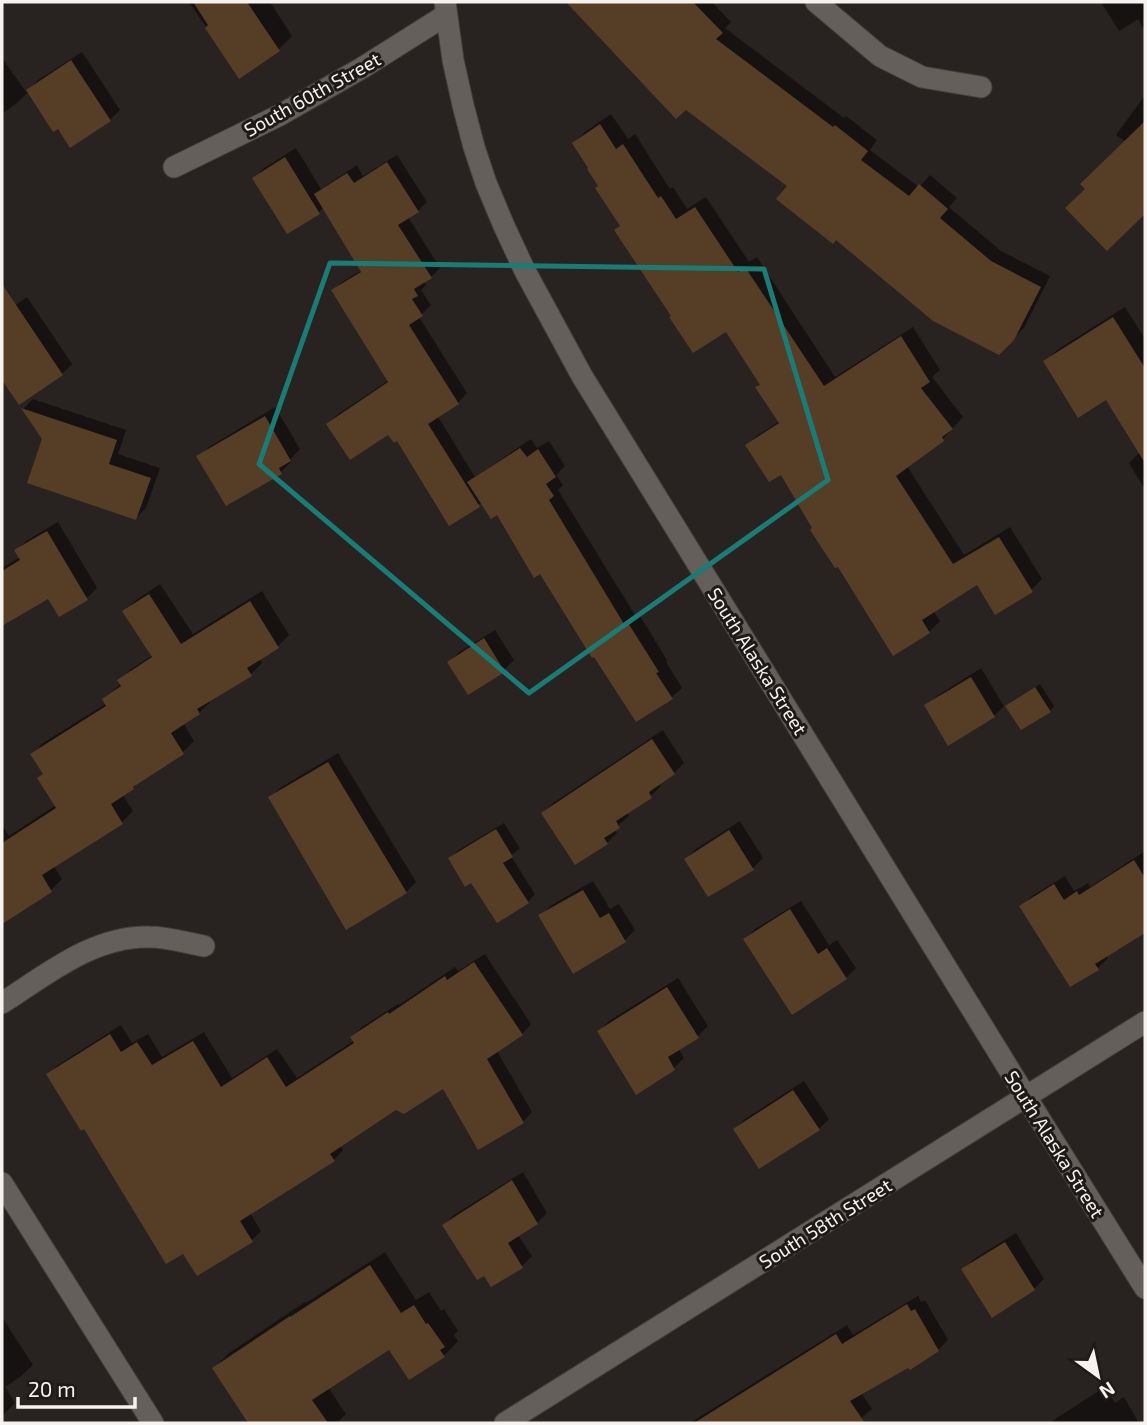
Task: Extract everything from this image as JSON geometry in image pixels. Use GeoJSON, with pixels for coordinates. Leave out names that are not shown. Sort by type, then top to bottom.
{"type":"FeatureCollection","features":[{"type":"Feature","properties":{"kind":"street"},"geometry":{"type":"LineString","coordinates":[[816,2],[880,56],[922,77],[981,87]]}},
{"type":"Feature","properties":{"kind":"street","name":"South 60th Street"},"geometry":{"type":"LineString","coordinates":[[174,167],[280,115],[362,68],[446,9]]}},
{"type":"Feature","properties":{"kind":"street","name":"South Alaska Street"},"geometry":{"type":"LineString","coordinates":[[446,9],[463,105],[486,183],[504,226],[553,324],[589,388],[1145,1288]]}},
{"type":"Feature","properties":{"kind":"street"},"geometry":{"type":"LineString","coordinates":[[2,1003],[70,960],[96,947],[147,936],[204,946]]}},
{"type":"Feature","properties":{"kind":"street","name":"South 58th Street"},"geometry":{"type":"LineString","coordinates":[[505,1423],[1145,1022]]}},
{"type":"Feature","properties":{"kind":"street"},"geometry":{"type":"LineString","coordinates":[[2,1183],[153,1423]]}},
{"type":"Feature","properties":{"kind":"highlighted area"},"geometry":{"type":"Polygon","coordinates":[[[330,263],[764,269],[828,480],[529,693],[259,464],[330,263]]]}},
{"type":"Feature","properties":{"kind":"building"},"geometry":{"type":"Polygon","coordinates":[[[193,2],[247,2],[280,51],[239,79],[205,28],[208,25],[193,2]]]}},
{"type":"Feature","properties":{"kind":"building"},"geometry":{"type":"Polygon","coordinates":[[[566,2],[693,2],[723,33],[716,39],[868,151],[861,160],[909,196],[919,184],[948,209],[940,218],[991,261],[1041,287],[1014,340],[999,355],[933,321],[836,240],[833,244],[776,199],[787,186],[686,110],[676,119],[566,2]]]}},
{"type":"Feature","properties":{"kind":"building"},"geometry":{"type":"Polygon","coordinates":[[[71,60],[111,121],[70,148],[58,129],[53,132],[26,90],[71,60]]]}},
{"type":"Feature","properties":{"kind":"building"},"geometry":{"type":"Polygon","coordinates":[[[1145,121],[1145,214],[1107,251],[1065,208],[1085,189],[1080,184],[1145,121]]]}},
{"type":"Feature","properties":{"kind":"building"},"geometry":{"type":"Polygon","coordinates":[[[600,124],[616,149],[623,144],[658,198],[661,196],[676,219],[695,207],[738,272],[745,267],[824,386],[901,336],[930,382],[921,388],[953,429],[942,437],[944,441],[896,476],[953,564],[999,537],[1033,592],[995,615],[977,585],[922,620],[930,633],[893,656],[838,567],[835,568],[810,530],[812,528],[781,475],[769,482],[745,445],[779,423],[755,387],[760,385],[726,332],[693,353],[614,230],[620,226],[595,188],[598,186],[572,143],[600,124]]]}},
{"type":"Feature","properties":{"kind":"building"},"geometry":{"type":"Polygon","coordinates":[[[285,157],[320,214],[287,234],[252,178],[285,157]]]}},
{"type":"Feature","properties":{"kind":"building"},"geometry":{"type":"Polygon","coordinates":[[[387,162],[419,212],[398,225],[432,278],[414,289],[418,296],[412,299],[423,316],[409,325],[459,404],[428,424],[480,507],[449,526],[397,441],[394,443],[388,435],[350,460],[326,424],[388,382],[331,290],[361,272],[314,194],[347,173],[354,183],[387,162]]]}},
{"type":"Feature","properties":{"kind":"building"},"geometry":{"type":"Polygon","coordinates":[[[2,284],[63,375],[19,405],[2,380],[2,284]]]}},
{"type":"Feature","properties":{"kind":"building"},"geometry":{"type":"Polygon","coordinates":[[[1113,317],[1145,368],[1145,463],[1106,400],[1078,418],[1043,361],[1113,317]]]}},
{"type":"Feature","properties":{"kind":"building"},"geometry":{"type":"Polygon","coordinates":[[[21,408],[117,440],[109,464],[151,478],[136,520],[27,483],[42,439],[21,408]]]}},
{"type":"Feature","properties":{"kind":"building"},"geometry":{"type":"Polygon","coordinates":[[[265,416],[291,461],[279,468],[282,474],[226,506],[196,456],[265,416]]]}},
{"type":"Feature","properties":{"kind":"building"},"geometry":{"type":"Polygon","coordinates":[[[520,448],[527,457],[538,449],[556,477],[546,484],[554,496],[549,500],[624,624],[630,626],[659,672],[656,673],[673,699],[636,722],[540,574],[534,578],[497,515],[491,519],[467,482],[520,448]]]}},
{"type":"Feature","properties":{"kind":"building"},"geometry":{"type":"Polygon","coordinates":[[[47,531],[88,600],[59,617],[48,599],[2,626],[2,571],[20,560],[14,550],[47,531]]]}},
{"type":"Feature","properties":{"kind":"building"},"geometry":{"type":"Polygon","coordinates":[[[149,594],[181,644],[250,601],[279,648],[247,668],[252,676],[197,709],[200,714],[171,733],[184,754],[111,804],[123,824],[42,875],[52,892],[2,924],[2,843],[56,808],[37,778],[43,774],[30,754],[106,706],[102,699],[121,686],[117,680],[152,657],[122,611],[149,594]]]}},
{"type":"Feature","properties":{"kind":"building"},"geometry":{"type":"Polygon","coordinates":[[[484,638],[505,672],[468,695],[447,662],[484,638]]]}},
{"type":"Feature","properties":{"kind":"building"},"geometry":{"type":"Polygon","coordinates":[[[971,677],[995,717],[948,746],[924,705],[971,677]]]}},
{"type":"Feature","properties":{"kind":"building"},"geometry":{"type":"Polygon","coordinates":[[[1035,687],[1051,712],[1021,730],[1005,706],[1035,687]]]}},
{"type":"Feature","properties":{"kind":"building"},"geometry":{"type":"Polygon","coordinates":[[[652,739],[675,774],[649,792],[652,798],[616,821],[620,828],[604,838],[608,844],[575,865],[541,813],[652,739]]]}},
{"type":"Feature","properties":{"kind":"building"},"geometry":{"type":"Polygon","coordinates":[[[328,762],[407,893],[346,930],[268,797],[328,762]]]}},
{"type":"Feature","properties":{"kind":"building"},"geometry":{"type":"Polygon","coordinates":[[[496,829],[513,857],[503,863],[529,903],[497,923],[471,883],[465,887],[448,858],[496,829]]]}},
{"type":"Feature","properties":{"kind":"building"},"geometry":{"type":"Polygon","coordinates":[[[729,830],[754,870],[708,897],[684,859],[729,830]]]}},
{"type":"Feature","properties":{"kind":"building"},"geometry":{"type":"Polygon","coordinates":[[[1134,860],[1145,878],[1145,933],[1095,964],[1099,970],[1070,987],[1019,906],[1054,884],[1064,900],[1077,891],[1079,895],[1134,860]]]}},
{"type":"Feature","properties":{"kind":"building"},"geometry":{"type":"Polygon","coordinates":[[[583,890],[600,918],[609,913],[626,942],[573,974],[538,915],[583,890]]]}},
{"type":"Feature","properties":{"kind":"building"},"geometry":{"type":"Polygon","coordinates":[[[790,909],[818,954],[827,948],[847,979],[792,1015],[743,939],[790,909]]]}},
{"type":"Feature","properties":{"kind":"building"},"geometry":{"type":"Polygon","coordinates":[[[474,962],[523,1035],[487,1059],[524,1123],[478,1150],[443,1089],[404,1114],[396,1110],[330,1154],[335,1161],[240,1221],[253,1242],[197,1276],[183,1254],[166,1264],[84,1129],[81,1131],[46,1074],[110,1034],[121,1052],[137,1042],[152,1065],[193,1041],[221,1087],[267,1057],[286,1087],[354,1043],[350,1037],[445,976],[447,980],[474,962]]]}},
{"type":"Feature","properties":{"kind":"building"},"geometry":{"type":"Polygon","coordinates":[[[667,987],[699,1038],[668,1057],[675,1070],[636,1095],[597,1031],[667,987]]]}},
{"type":"Feature","properties":{"kind":"building"},"geometry":{"type":"Polygon","coordinates":[[[793,1090],[820,1130],[759,1169],[733,1129],[793,1090]]]}},
{"type":"Feature","properties":{"kind":"building"},"geometry":{"type":"Polygon","coordinates":[[[512,1180],[538,1224],[508,1243],[523,1268],[491,1287],[484,1276],[477,1280],[442,1225],[512,1180]]]}},
{"type":"Feature","properties":{"kind":"building"},"geometry":{"type":"Polygon","coordinates":[[[1005,1242],[1035,1290],[992,1318],[961,1269],[1005,1242]]]}},
{"type":"Feature","properties":{"kind":"building"},"geometry":{"type":"Polygon","coordinates":[[[370,1265],[401,1313],[414,1305],[445,1347],[440,1350],[445,1357],[409,1380],[389,1350],[312,1400],[328,1423],[248,1423],[212,1368],[370,1265]]]}},
{"type":"Feature","properties":{"kind":"building"},"geometry":{"type":"Polygon","coordinates":[[[907,1304],[911,1311],[915,1309],[939,1351],[910,1370],[908,1368],[850,1401],[865,1423],[694,1423],[836,1334],[842,1344],[907,1304]]]}}]}
